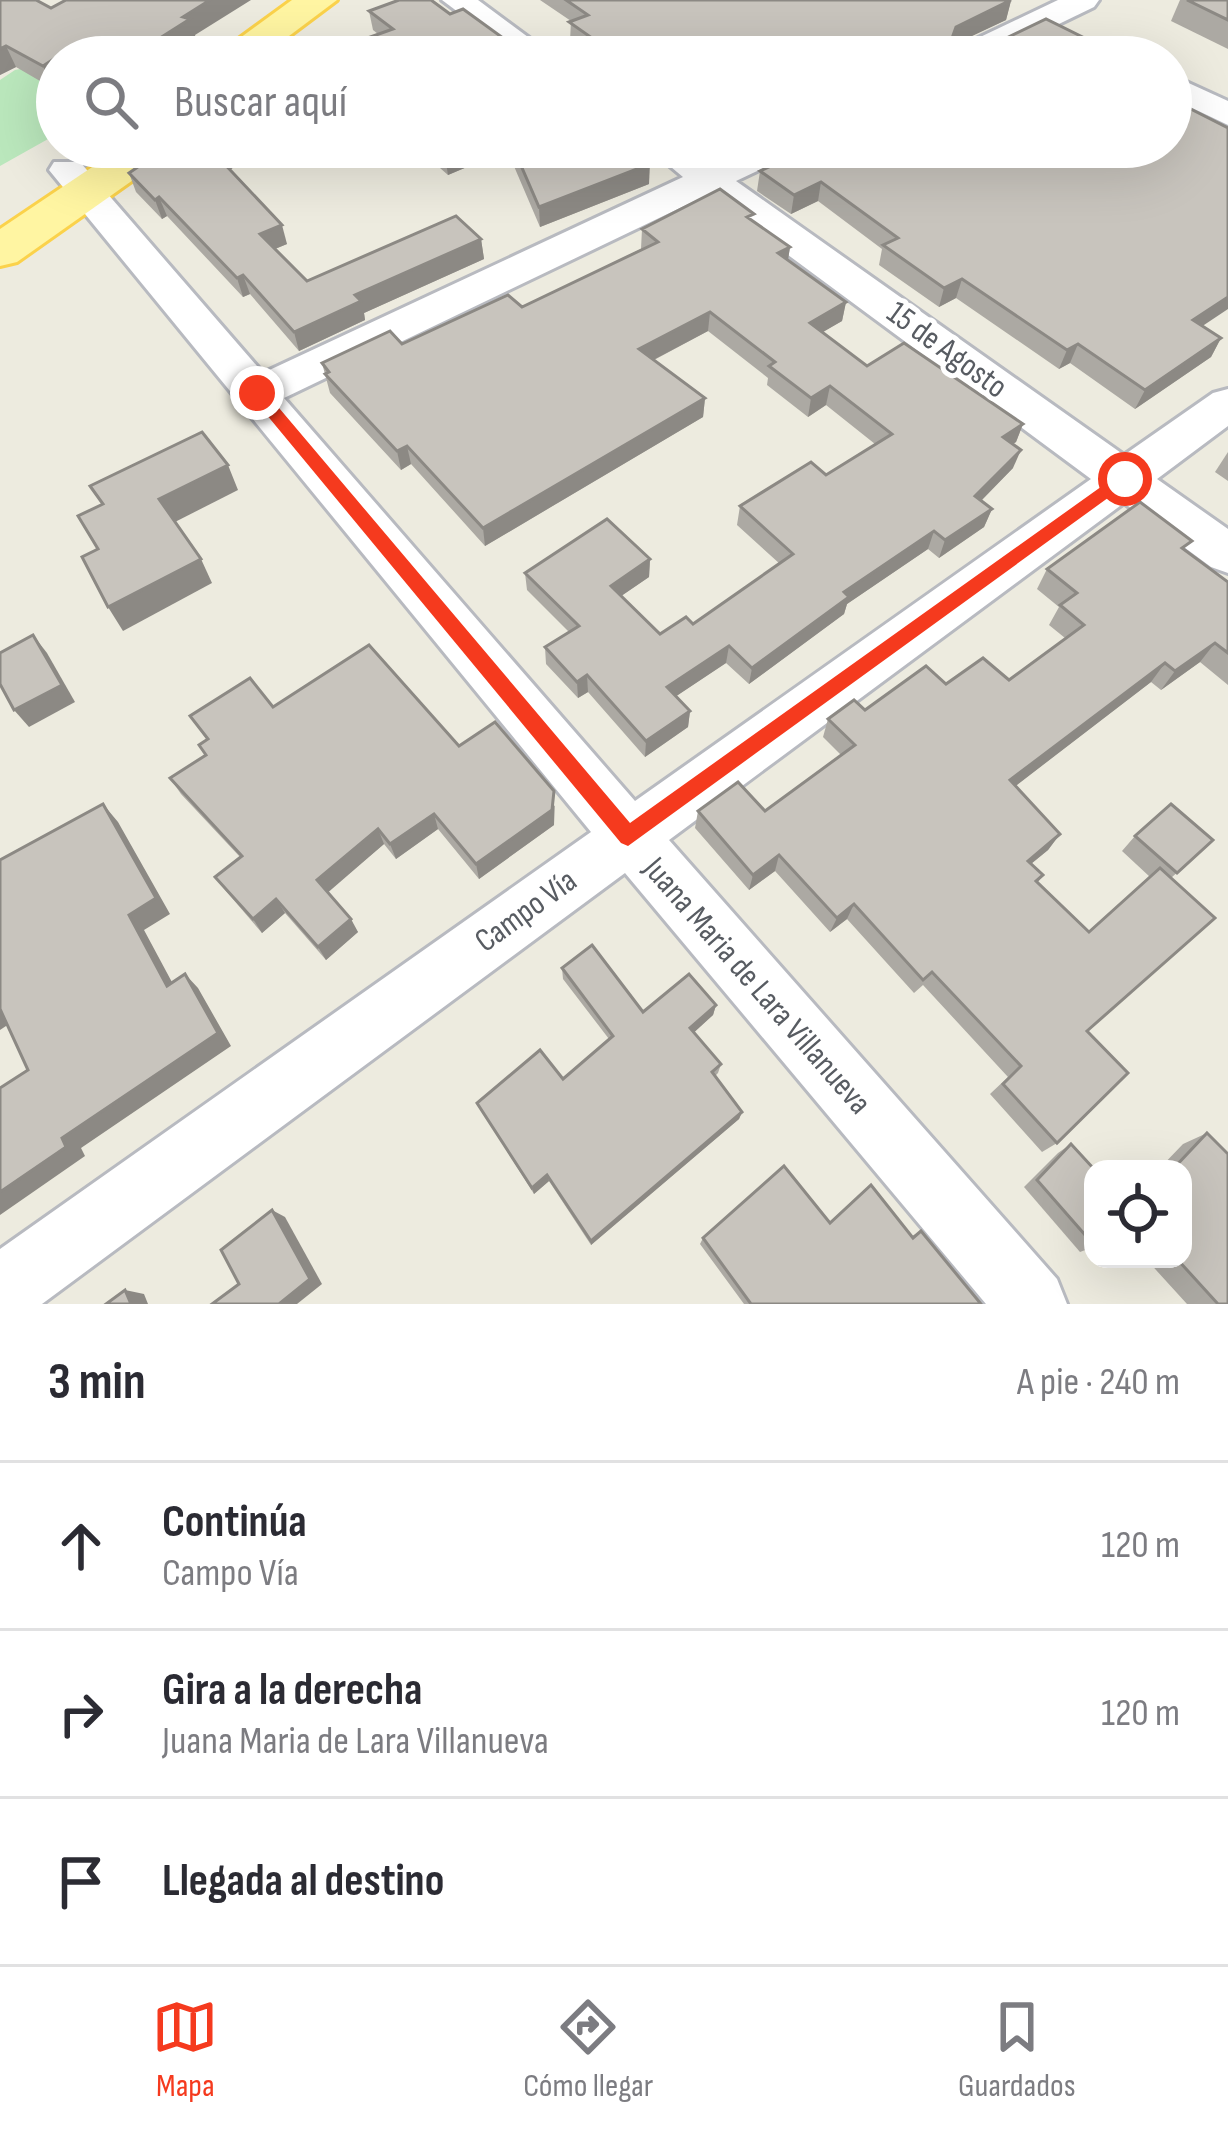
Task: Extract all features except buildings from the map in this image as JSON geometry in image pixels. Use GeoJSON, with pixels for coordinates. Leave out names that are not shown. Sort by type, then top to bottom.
{"type":"FeatureCollection","features":[{"type":"Feature","properties":{"kind":"main road"},"geometry":{"type":"LineString","coordinates":[[275,36],[333,6]]}},
{"type":"Feature","properties":{"kind":"main road"},"geometry":{"type":"LineString","coordinates":[[304,36],[333,6]]}},
{"type":"Feature","properties":{"kind":"main road"},"geometry":{"type":"LineString","coordinates":[[0,216],[84,170]]}},
{"type":"Feature","properties":{"kind":"main road"},"geometry":{"type":"LineString","coordinates":[[0,251],[84,170]]}},
{"type":"Feature","properties":{"kind":"street"},"geometry":{"type":"LineString","coordinates":[[458,0],[509,36]]}},
{"type":"Feature","properties":{"kind":"street"},"geometry":{"type":"LineString","coordinates":[[1009,0],[1077,36]]}},
{"type":"Feature","properties":{"kind":"street"},"geometry":{"type":"LineString","coordinates":[[1009,36],[1083,0]]}},
{"type":"Feature","properties":{"kind":"street"},"geometry":{"type":"LineString","coordinates":[[1192,97],[1228,116]]}},
{"type":"Feature","properties":{"kind":"street","name":"15 de Agosto"},"geometry":{"type":"LineString","coordinates":[[695,168],[1228,554]]}},
{"type":"Feature","properties":{"kind":"street"},"geometry":{"type":"LineString","coordinates":[[257,393],[734,168]]}},
{"type":"Feature","properties":{"kind":"street","name":"Juana Maria de Lara Villanueva"},"geometry":{"type":"LineString","coordinates":[[84,170],[257,393],[628,836],[1032,1304]]}},
{"type":"Feature","properties":{"kind":"street","name":"Campo Vía"},"geometry":{"type":"LineString","coordinates":[[0,1292],[1228,404]]}},
{"type":"Feature","properties":{"kind":"green space"},"geometry":{"type":"Polygon","coordinates":[[[36,66],[36,146],[0,166],[0,80],[15,70],[36,66]]]}},
{"type":"Feature","properties":{"kind":"route"},"geometry":{"type":"LineString","coordinates":[[257,393],[628,836],[1125,479]]}}]}
